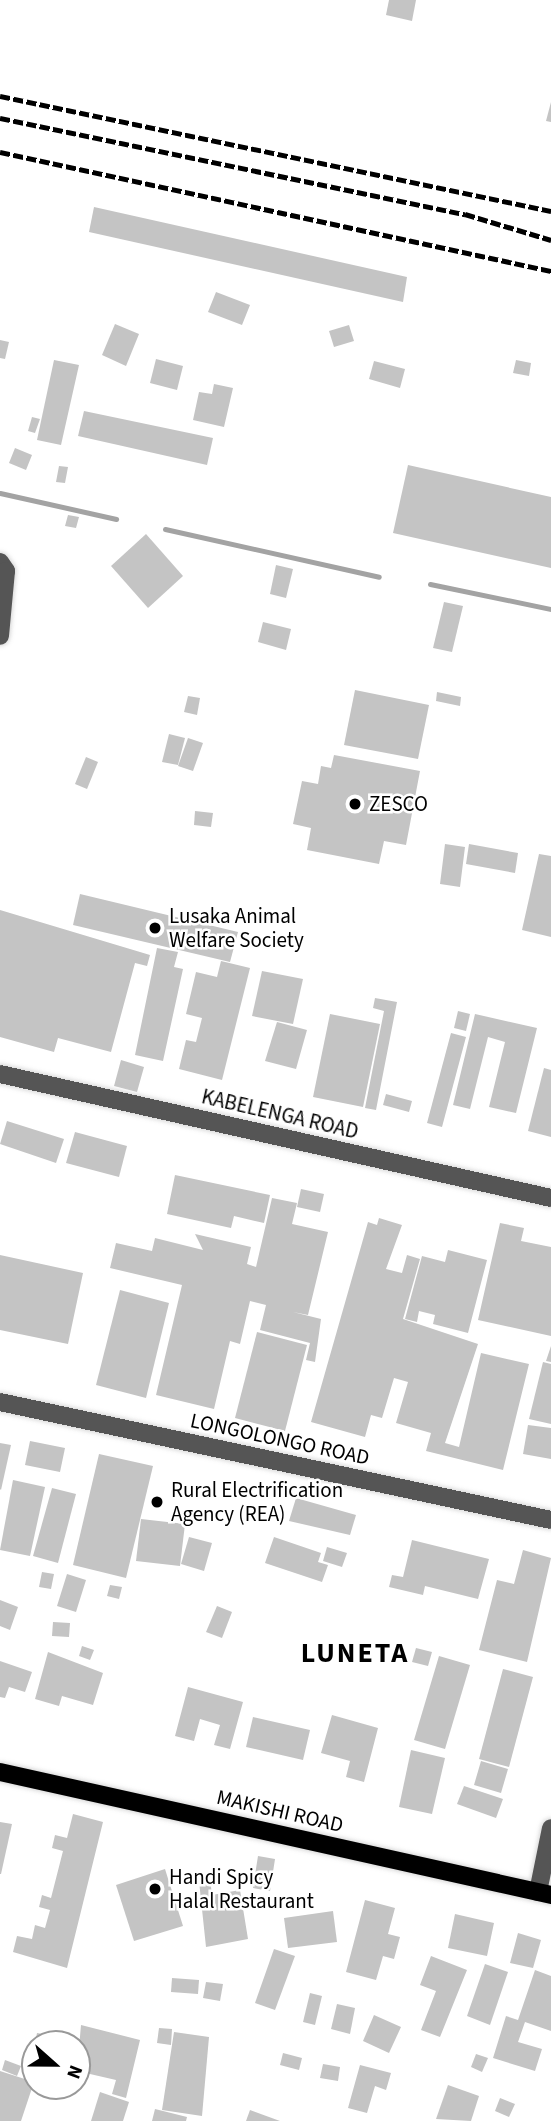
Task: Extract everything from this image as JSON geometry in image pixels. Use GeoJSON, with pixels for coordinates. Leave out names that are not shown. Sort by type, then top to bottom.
{"type":"FeatureCollection","features":[{"type":"Feature","properties":{"kind":"main road","name":"MAKISHI ROAD"},"geometry":{"type":"LineString","coordinates":[[0,1772],[545,1893]]}},
{"type":"Feature","properties":{"kind":"street"},"geometry":{"type":"LineString","coordinates":[[0,562],[6,571],[0,636]]}},
{"type":"Feature","properties":{"kind":"street","name":"KABELENGA ROAD"},"geometry":{"type":"LineString","coordinates":[[0,1074],[551,1198]]}},
{"type":"Feature","properties":{"kind":"street","name":"LONGOLONGO ROAD"},"geometry":{"type":"LineString","coordinates":[[0,1402],[551,1520]]}},
{"type":"Feature","properties":{"kind":"street"},"geometry":{"type":"LineString","coordinates":[[545,1893],[551,1828]]}},
{"type":"Feature","properties":{"kind":"building"},"geometry":{"type":"Polygon","coordinates":[[[389,0],[416,0],[412,21],[386,15],[389,0]]]}},
{"type":"Feature","properties":{"kind":"building"},"geometry":{"type":"Polygon","coordinates":[[[551,102],[551,122],[546,121],[551,102]]]}},
{"type":"Feature","properties":{"kind":"building"},"geometry":{"type":"Polygon","coordinates":[[[94,207],[407,277],[403,302],[89,232],[94,207]]]}},
{"type":"Feature","properties":{"kind":"building"},"geometry":{"type":"Polygon","coordinates":[[[216,292],[250,305],[242,325],[208,312],[216,292]]]}},
{"type":"Feature","properties":{"kind":"building"},"geometry":{"type":"Polygon","coordinates":[[[115,324],[139,334],[126,366],[102,355],[115,324]]]}},
{"type":"Feature","properties":{"kind":"building"},"geometry":{"type":"Polygon","coordinates":[[[349,325],[354,341],[334,347],[329,331],[349,325]]]}},
{"type":"Feature","properties":{"kind":"building"},"geometry":{"type":"Polygon","coordinates":[[[0,340],[9,342],[5,359],[0,358],[0,340]]]}},
{"type":"Feature","properties":{"kind":"building"},"geometry":{"type":"Polygon","coordinates":[[[156,359],[183,366],[177,390],[150,383],[156,359]]]}},
{"type":"Feature","properties":{"kind":"building"},"geometry":{"type":"Polygon","coordinates":[[[54,360],[79,365],[61,445],[37,440],[54,360]]]}},
{"type":"Feature","properties":{"kind":"building"},"geometry":{"type":"Polygon","coordinates":[[[516,360],[531,363],[529,376],[513,373],[516,360]]]}},
{"type":"Feature","properties":{"kind":"building"},"geometry":{"type":"Polygon","coordinates":[[[374,361],[405,369],[400,388],[369,379],[374,361]]]}},
{"type":"Feature","properties":{"kind":"building"},"geometry":{"type":"Polygon","coordinates":[[[214,384],[233,388],[224,427],[193,420],[199,392],[212,394],[214,384]]]}},
{"type":"Feature","properties":{"kind":"building"},"geometry":{"type":"Polygon","coordinates":[[[84,411],[213,438],[207,465],[78,436],[84,411]]]}},
{"type":"Feature","properties":{"kind":"building"},"geometry":{"type":"Polygon","coordinates":[[[32,417],[40,419],[35,433],[28,431],[32,417]]]}},
{"type":"Feature","properties":{"kind":"building"},"geometry":{"type":"Polygon","coordinates":[[[15,448],[32,455],[26,470],[9,463],[15,448]]]}},
{"type":"Feature","properties":{"kind":"building"},"geometry":{"type":"Polygon","coordinates":[[[408,465],[551,497],[551,568],[393,533],[408,465]]]}},
{"type":"Feature","properties":{"kind":"building"},"geometry":{"type":"Polygon","coordinates":[[[59,466],[68,467],[65,483],[56,482],[59,466]]]}},
{"type":"Feature","properties":{"kind":"building"},"geometry":{"type":"Polygon","coordinates":[[[68,515],[79,517],[76,528],[65,526],[68,515]]]}},
{"type":"Feature","properties":{"kind":"building"},"geometry":{"type":"Polygon","coordinates":[[[146,534],[183,576],[148,608],[111,566],[146,534]]]}},
{"type":"Feature","properties":{"kind":"building"},"geometry":{"type":"Polygon","coordinates":[[[276,565],[293,569],[286,598],[270,594],[276,565]]]}},
{"type":"Feature","properties":{"kind":"building"},"geometry":{"type":"Polygon","coordinates":[[[444,602],[463,606],[452,652],[433,648],[444,602]]]}},
{"type":"Feature","properties":{"kind":"building"},"geometry":{"type":"Polygon","coordinates":[[[263,622],[291,629],[286,650],[258,642],[263,622]]]}},
{"type":"Feature","properties":{"kind":"building"},"geometry":{"type":"Polygon","coordinates":[[[355,690],[429,705],[418,759],[344,745],[355,690]]]}},
{"type":"Feature","properties":{"kind":"building"},"geometry":{"type":"Polygon","coordinates":[[[437,692],[461,697],[460,706],[436,701],[437,692]]]}},
{"type":"Feature","properties":{"kind":"building"},"geometry":{"type":"Polygon","coordinates":[[[188,696],[200,698],[197,715],[184,712],[188,696]]]}},
{"type":"Feature","properties":{"kind":"building"},"geometry":{"type":"Polygon","coordinates":[[[169,734],[185,738],[178,765],[162,762],[169,734]]]}},
{"type":"Feature","properties":{"kind":"building"},"geometry":{"type":"Polygon","coordinates":[[[188,738],[203,743],[193,771],[178,766],[188,738]]]}},
{"type":"Feature","properties":{"kind":"building","name":"ZESCO"},"geometry":{"type":"Polygon","coordinates":[[[334,755],[420,771],[406,845],[384,841],[379,864],[307,850],[311,828],[293,824],[302,781],[318,784],[321,766],[331,768],[334,755]]]}},
{"type":"Feature","properties":{"kind":"building"},"geometry":{"type":"Polygon","coordinates":[[[86,757],[98,762],[87,789],[75,784],[86,757]]]}},
{"type":"Feature","properties":{"kind":"building"},"geometry":{"type":"Polygon","coordinates":[[[195,811],[213,813],[211,827],[194,825],[195,811]]]}},
{"type":"Feature","properties":{"kind":"building"},"geometry":{"type":"Polygon","coordinates":[[[445,844],[465,847],[460,887],[440,884],[445,844]]]}},
{"type":"Feature","properties":{"kind":"building"},"geometry":{"type":"Polygon","coordinates":[[[469,844],[518,853],[515,873],[466,864],[469,844]]]}},
{"type":"Feature","properties":{"kind":"building"},"geometry":{"type":"Polygon","coordinates":[[[539,854],[551,856],[551,937],[522,930],[539,854]]]}},
{"type":"Feature","properties":{"kind":"building","name":"Lusaka Animal Welfare Society"},"geometry":{"type":"Polygon","coordinates":[[[80,894],[238,932],[230,962],[73,925],[80,894]]]}},
{"type":"Feature","properties":{"kind":"building"},"geometry":{"type":"Polygon","coordinates":[[[0,910],[150,955],[147,966],[135,963],[111,1052],[58,1038],[54,1052],[0,1037],[0,910]]]}},
{"type":"Feature","properties":{"kind":"building"},"geometry":{"type":"Polygon","coordinates":[[[157,948],[178,952],[174,967],[183,969],[163,1061],[135,1055],[157,948]]]}},
{"type":"Feature","properties":{"kind":"building"},"geometry":{"type":"Polygon","coordinates":[[[221,961],[250,968],[222,1080],[179,1069],[186,1040],[196,1042],[202,1018],[186,1014],[196,972],[217,977],[221,961]]]}},
{"type":"Feature","properties":{"kind":"building"},"geometry":{"type":"Polygon","coordinates":[[[262,971],[303,979],[293,1024],[252,1016],[262,971]]]}},
{"type":"Feature","properties":{"kind":"building"},"geometry":{"type":"Polygon","coordinates":[[[375,998],[397,1002],[376,1110],[365,1108],[384,1011],[373,1008],[375,998]]]}},
{"type":"Feature","properties":{"kind":"building"},"geometry":{"type":"Polygon","coordinates":[[[458,1011],[470,1014],[466,1031],[454,1028],[458,1011]]]}},
{"type":"Feature","properties":{"kind":"building"},"geometry":{"type":"Polygon","coordinates":[[[330,1014],[380,1024],[363,1107],[313,1097],[330,1014]]]}},
{"type":"Feature","properties":{"kind":"building"},"geometry":{"type":"Polygon","coordinates":[[[475,1014],[537,1028],[516,1113],[489,1107],[505,1042],[488,1037],[470,1109],[453,1105],[475,1014]]]}},
{"type":"Feature","properties":{"kind":"building"},"geometry":{"type":"Polygon","coordinates":[[[277,1022],[307,1030],[296,1069],[265,1061],[277,1022]]]}},
{"type":"Feature","properties":{"kind":"building"},"geometry":{"type":"Polygon","coordinates":[[[451,1033],[466,1037],[442,1127],[427,1123],[451,1033]]]}},
{"type":"Feature","properties":{"kind":"building"},"geometry":{"type":"Polygon","coordinates":[[[121,1060],[144,1067],[137,1092],[114,1086],[121,1060]]]}},
{"type":"Feature","properties":{"kind":"building"},"geometry":{"type":"Polygon","coordinates":[[[544,1068],[551,1070],[551,1137],[528,1131],[544,1068]]]}},
{"type":"Feature","properties":{"kind":"building"},"geometry":{"type":"Polygon","coordinates":[[[386,1094],[412,1101],[409,1112],[383,1105],[386,1094]]]}},
{"type":"Feature","properties":{"kind":"building"},"geometry":{"type":"Polygon","coordinates":[[[7,1121],[64,1139],[56,1163],[0,1144],[7,1121]]]}},
{"type":"Feature","properties":{"kind":"building"},"geometry":{"type":"Polygon","coordinates":[[[75,1132],[127,1146],[119,1177],[66,1163],[75,1132]]]}},
{"type":"Feature","properties":{"kind":"building"},"geometry":{"type":"Polygon","coordinates":[[[175,1175],[270,1195],[264,1223],[234,1216],[231,1228],[167,1214],[175,1175]]]}},
{"type":"Feature","properties":{"kind":"building"},"geometry":{"type":"Polygon","coordinates":[[[301,1189],[324,1194],[320,1212],[297,1207],[301,1189]]]}},
{"type":"Feature","properties":{"kind":"building"},"geometry":{"type":"Polygon","coordinates":[[[272,1198],[297,1203],[292,1224],[328,1232],[308,1315],[293,1312],[321,1319],[315,1362],[306,1360],[310,1343],[260,1330],[266,1305],[250,1301],[240,1344],[230,1341],[214,1409],[156,1395],[182,1285],[110,1268],[116,1243],[152,1251],[155,1238],[203,1250],[195,1234],[251,1247],[247,1264],[256,1267],[272,1198]]]}},
{"type":"Feature","properties":{"kind":"building"},"geometry":{"type":"Polygon","coordinates":[[[379,1218],[402,1225],[386,1269],[402,1273],[407,1255],[420,1259],[403,1319],[478,1344],[445,1443],[459,1447],[481,1353],[529,1364],[503,1470],[426,1451],[431,1433],[396,1423],[408,1382],[394,1378],[382,1418],[371,1415],[365,1437],[311,1422],[368,1222],[377,1225],[379,1218]]]}},
{"type":"Feature","properties":{"kind":"building"},"geometry":{"type":"Polygon","coordinates":[[[500,1223],[524,1228],[521,1241],[551,1247],[551,1336],[478,1320],[500,1223]]]}},
{"type":"Feature","properties":{"kind":"building"},"geometry":{"type":"Polygon","coordinates":[[[448,1250],[487,1260],[468,1333],[433,1324],[435,1315],[419,1311],[417,1322],[405,1319],[422,1256],[445,1262],[448,1250]]]}},
{"type":"Feature","properties":{"kind":"building"},"geometry":{"type":"Polygon","coordinates":[[[0,1255],[83,1273],[68,1344],[0,1330],[0,1255]]]}},
{"type":"Feature","properties":{"kind":"building"},"geometry":{"type":"Polygon","coordinates":[[[120,1290],[169,1303],[146,1398],[96,1385],[120,1290]]]}},
{"type":"Feature","properties":{"kind":"building"},"geometry":{"type":"Polygon","coordinates":[[[257,1332],[307,1345],[285,1431],[235,1418],[257,1332]]]}},
{"type":"Feature","properties":{"kind":"building"},"geometry":{"type":"Polygon","coordinates":[[[551,1346],[551,1362],[546,1361],[551,1346]]]}},
{"type":"Feature","properties":{"kind":"building"},"geometry":{"type":"Polygon","coordinates":[[[543,1362],[551,1364],[551,1424],[529,1419],[543,1362]]]}},
{"type":"Feature","properties":{"kind":"building"},"geometry":{"type":"Polygon","coordinates":[[[528,1425],[551,1428],[551,1459],[523,1454],[528,1425]]]}},
{"type":"Feature","properties":{"kind":"building"},"geometry":{"type":"Polygon","coordinates":[[[30,1441],[65,1448],[60,1472],[25,1465],[30,1441]]]}},
{"type":"Feature","properties":{"kind":"building"},"geometry":{"type":"Polygon","coordinates":[[[0,1443],[11,1445],[1,1490],[0,1489],[0,1443]]]}},
{"type":"Feature","properties":{"kind":"building"},"geometry":{"type":"Polygon","coordinates":[[[99,1454],[153,1466],[126,1578],[73,1565],[99,1454]]]}},
{"type":"Feature","properties":{"kind":"building"},"geometry":{"type":"Polygon","coordinates":[[[13,1480],[45,1487],[30,1556],[0,1550],[13,1480]]]}},
{"type":"Feature","properties":{"kind":"building"},"geometry":{"type":"Polygon","coordinates":[[[52,1488],[76,1494],[58,1563],[33,1556],[52,1488]]]}},
{"type":"Feature","properties":{"kind":"building"},"geometry":{"type":"Polygon","coordinates":[[[296,1498],[356,1515],[350,1535],[289,1521],[296,1498]]]}},
{"type":"Feature","properties":{"kind":"building"},"geometry":{"type":"Polygon","coordinates":[[[141,1519],[185,1524],[180,1566],[136,1561],[141,1519]]]}},
{"type":"Feature","properties":{"kind":"building"},"geometry":{"type":"Polygon","coordinates":[[[189,1537],[212,1543],[204,1571],[181,1564],[189,1537]]]}},
{"type":"Feature","properties":{"kind":"building"},"geometry":{"type":"Polygon","coordinates":[[[274,1537],[321,1553],[318,1562],[328,1565],[322,1582],[265,1563],[274,1537]]]}},
{"type":"Feature","properties":{"kind":"building"},"geometry":{"type":"Polygon","coordinates":[[[412,1540],[489,1559],[478,1599],[425,1586],[423,1595],[389,1587],[392,1575],[403,1577],[412,1540]]]}},
{"type":"Feature","properties":{"kind":"building"},"geometry":{"type":"Polygon","coordinates":[[[327,1547],[347,1553],[342,1567],[323,1561],[327,1547]]]}},
{"type":"Feature","properties":{"kind":"building"},"geometry":{"type":"Polygon","coordinates":[[[523,1550],[551,1558],[527,1662],[479,1650],[497,1580],[514,1584],[523,1550]]]}},
{"type":"Feature","properties":{"kind":"building"},"geometry":{"type":"Polygon","coordinates":[[[42,1572],[54,1574],[51,1589],[39,1587],[42,1572]]]}},
{"type":"Feature","properties":{"kind":"building"},"geometry":{"type":"Polygon","coordinates":[[[67,1574],[86,1580],[76,1612],[57,1606],[67,1574]]]}},
{"type":"Feature","properties":{"kind":"building"},"geometry":{"type":"Polygon","coordinates":[[[110,1585],[122,1587],[119,1599],[107,1596],[110,1585]]]}},
{"type":"Feature","properties":{"kind":"building"},"geometry":{"type":"Polygon","coordinates":[[[0,1600],[18,1607],[10,1630],[0,1626],[0,1600]]]}},
{"type":"Feature","properties":{"kind":"building"},"geometry":{"type":"Polygon","coordinates":[[[217,1606],[232,1612],[222,1638],[206,1632],[217,1606]]]}},
{"type":"Feature","properties":{"kind":"building"},"geometry":{"type":"Polygon","coordinates":[[[53,1622],[70,1623],[69,1637],[52,1636],[53,1622]]]}},
{"type":"Feature","properties":{"kind":"building"},"geometry":{"type":"Polygon","coordinates":[[[82,1646],[94,1650],[90,1660],[79,1656],[82,1646]]]}},
{"type":"Feature","properties":{"kind":"building"},"geometry":{"type":"Polygon","coordinates":[[[416,1648],[432,1652],[428,1666],[412,1662],[416,1648]]]}},
{"type":"Feature","properties":{"kind":"building"},"geometry":{"type":"Polygon","coordinates":[[[48,1652],[103,1673],[93,1705],[62,1696],[59,1706],[35,1699],[48,1652]]]}},
{"type":"Feature","properties":{"kind":"building"},"geometry":{"type":"Polygon","coordinates":[[[439,1656],[470,1665],[445,1749],[414,1740],[439,1656]]]}},
{"type":"Feature","properties":{"kind":"building"},"geometry":{"type":"Polygon","coordinates":[[[0,1661],[32,1672],[25,1692],[9,1687],[5,1698],[0,1697],[0,1661]]]}},
{"type":"Feature","properties":{"kind":"building"},"geometry":{"type":"Polygon","coordinates":[[[503,1669],[533,1677],[509,1767],[479,1759],[503,1669]]]}},
{"type":"Feature","properties":{"kind":"building"},"geometry":{"type":"Polygon","coordinates":[[[188,1687],[243,1702],[230,1749],[214,1745],[220,1725],[200,1719],[194,1741],[175,1736],[188,1687]]]}},
{"type":"Feature","properties":{"kind":"building"},"geometry":{"type":"Polygon","coordinates":[[[332,1715],[378,1728],[364,1782],[346,1777],[350,1761],[321,1753],[332,1715]]]}},
{"type":"Feature","properties":{"kind":"building"},"geometry":{"type":"Polygon","coordinates":[[[253,1717],[310,1730],[303,1760],[246,1747],[253,1717]]]}},
{"type":"Feature","properties":{"kind":"building"},"geometry":{"type":"Polygon","coordinates":[[[411,1750],[445,1758],[432,1814],[399,1807],[411,1750]]]}},
{"type":"Feature","properties":{"kind":"building"},"geometry":{"type":"Polygon","coordinates":[[[481,1761],[508,1769],[501,1793],[474,1785],[481,1761]]]}},
{"type":"Feature","properties":{"kind":"building"},"geometry":{"type":"Polygon","coordinates":[[[464,1786],[503,1799],[496,1818],[457,1804],[464,1786]]]}},
{"type":"Feature","properties":{"kind":"building"},"geometry":{"type":"Polygon","coordinates":[[[73,1814],[103,1822],[67,1968],[13,1952],[17,1936],[32,1939],[35,1925],[45,1928],[50,1910],[39,1907],[42,1895],[51,1898],[63,1851],[52,1848],[55,1835],[67,1838],[73,1814]]]}},
{"type":"Feature","properties":{"kind":"building"},"geometry":{"type":"Polygon","coordinates":[[[0,1822],[12,1824],[1,1874],[0,1874],[0,1822]]]}},
{"type":"Feature","properties":{"kind":"building"},"geometry":{"type":"Polygon","coordinates":[[[258,1856],[275,1859],[270,1891],[253,1888],[258,1856]]]}},
{"type":"Feature","properties":{"kind":"building"},"geometry":{"type":"Polygon","coordinates":[[[165,1869],[183,1926],[134,1941],[116,1885],[165,1869]]]}},
{"type":"Feature","properties":{"kind":"building"},"geometry":{"type":"Polygon","coordinates":[[[210,1879],[212,1895],[240,1890],[248,1939],[206,1947],[199,1881],[210,1879]]]}},
{"type":"Feature","properties":{"kind":"building"},"geometry":{"type":"Polygon","coordinates":[[[365,1900],[395,1908],[388,1934],[400,1937],[394,1959],[383,1956],[376,1980],[346,1972],[365,1900]]]}},
{"type":"Feature","properties":{"kind":"building"},"geometry":{"type":"Polygon","coordinates":[[[333,1911],[337,1942],[288,1948],[284,1918],[333,1911]]]}},
{"type":"Feature","properties":{"kind":"building"},"geometry":{"type":"Polygon","coordinates":[[[455,1914],[494,1923],[487,1956],[448,1948],[455,1914]]]}},
{"type":"Feature","properties":{"kind":"building"},"geometry":{"type":"Polygon","coordinates":[[[518,1933],[541,1940],[533,1968],[510,1963],[518,1933]]]}},
{"type":"Feature","properties":{"kind":"building"},"geometry":{"type":"Polygon","coordinates":[[[274,1949],[295,1956],[275,2010],[255,2003],[274,1949]]]}},
{"type":"Feature","properties":{"kind":"building"},"geometry":{"type":"Polygon","coordinates":[[[431,1956],[467,1970],[440,2037],[421,2030],[436,1991],[420,1985],[431,1956]]]}},
{"type":"Feature","properties":{"kind":"building"},"geometry":{"type":"Polygon","coordinates":[[[485,1964],[508,1972],[490,2025],[467,2016],[485,1964]]]}},
{"type":"Feature","properties":{"kind":"building"},"geometry":{"type":"Polygon","coordinates":[[[535,1970],[551,1976],[551,2031],[525,2022],[518,2042],[542,2049],[535,2071],[493,2058],[506,2016],[518,2020],[535,1970]]]}},
{"type":"Feature","properties":{"kind":"building"},"geometry":{"type":"Polygon","coordinates":[[[172,1978],[199,1980],[198,1994],[171,1992],[172,1978]]]}},
{"type":"Feature","properties":{"kind":"building"},"geometry":{"type":"Polygon","coordinates":[[[206,1982],[223,1984],[220,2001],[203,1998],[206,1982]]]}},
{"type":"Feature","properties":{"kind":"building"},"geometry":{"type":"Polygon","coordinates":[[[310,1993],[322,1996],[315,2025],[303,2022],[310,1993]]]}},
{"type":"Feature","properties":{"kind":"building"},"geometry":{"type":"Polygon","coordinates":[[[337,2004],[355,2008],[350,2034],[331,2029],[337,2004]]]}},
{"type":"Feature","properties":{"kind":"building"},"geometry":{"type":"Polygon","coordinates":[[[374,2015],[401,2027],[389,2053],[363,2041],[374,2015]]]}},
{"type":"Feature","properties":{"kind":"building"},"geometry":{"type":"Polygon","coordinates":[[[81,2025],[140,2040],[126,2098],[112,2094],[116,2080],[91,2074],[91,2030],[81,2030],[81,2025]]]}},
{"type":"Feature","properties":{"kind":"building"},"geometry":{"type":"Polygon","coordinates":[[[159,2028],[172,2029],[171,2045],[157,2043],[159,2028]]]}},
{"type":"Feature","properties":{"kind":"building"},"geometry":{"type":"Polygon","coordinates":[[[174,2032],[209,2037],[202,2116],[162,2110],[174,2032]]]}},
{"type":"Feature","properties":{"kind":"building"},"geometry":{"type":"Polygon","coordinates":[[[283,2053],[302,2058],[299,2070],[280,2065],[283,2053]]]}},
{"type":"Feature","properties":{"kind":"building"},"geometry":{"type":"Polygon","coordinates":[[[476,2054],[488,2058],[482,2072],[471,2067],[476,2054]]]}},
{"type":"Feature","properties":{"kind":"building"},"geometry":{"type":"Polygon","coordinates":[[[5,2060],[21,2066],[17,2076],[2,2070],[5,2060]]]}},
{"type":"Feature","properties":{"kind":"building"},"geometry":{"type":"Polygon","coordinates":[[[323,2064],[340,2067],[338,2081],[320,2078],[323,2064]]]}},
{"type":"Feature","properties":{"kind":"building"},"geometry":{"type":"Polygon","coordinates":[[[360,2065],[391,2073],[386,2090],[375,2086],[367,2113],[348,2108],[360,2065]]]}},
{"type":"Feature","properties":{"kind":"building"},"geometry":{"type":"Polygon","coordinates":[[[0,2071],[21,2078],[21,2100],[28,2100],[21,2121],[0,2121],[0,2071]]]}},
{"type":"Feature","properties":{"kind":"building"},"geometry":{"type":"Polygon","coordinates":[[[448,2085],[479,2096],[471,2121],[436,2119],[448,2085]]]}},
{"type":"Feature","properties":{"kind":"building"},"geometry":{"type":"Polygon","coordinates":[[[100,2092],[129,2102],[123,2121],[91,2121],[100,2092]]]}},
{"type":"Feature","properties":{"kind":"building"},"geometry":{"type":"Polygon","coordinates":[[[500,2098],[515,2104],[509,2117],[495,2111],[500,2098]]]}},
{"type":"Feature","properties":{"kind":"building"},"geometry":{"type":"Polygon","coordinates":[[[155,2109],[187,2117],[186,2121],[152,2121],[155,2109]]]}},
{"type":"Feature","properties":{"kind":"building"},"geometry":{"type":"Polygon","coordinates":[[[250,2110],[280,2121],[246,2121],[250,2110]]]}},
{"type":"Feature","properties":{"kind":"waterway"},"geometry":{"type":"LineString","coordinates":[[0,493],[116,519]]}},
{"type":"Feature","properties":{"kind":"waterway"},"geometry":{"type":"LineString","coordinates":[[165,529],[379,577]]}},
{"type":"Feature","properties":{"kind":"waterway"},"geometry":{"type":"LineString","coordinates":[[430,584],[551,609]]}},
{"type":"Feature","properties":{"kind":"railway"},"geometry":{"type":"LineString","coordinates":[[0,96],[551,211]]}},
{"type":"Feature","properties":{"kind":"railway"},"geometry":{"type":"LineString","coordinates":[[0,118],[465,214],[551,240]]}},
{"type":"Feature","properties":{"kind":"railway"},"geometry":{"type":"LineString","coordinates":[[0,152],[551,271]]}},
{"type":"Feature","properties":{"kind":"place","name":"ZESCO"},"geometry":{"type":"Point","coordinates":[355,804]}},
{"type":"Feature","properties":{"kind":"place","name":"Lusaka Animal Welfare Society"},"geometry":{"type":"Point","coordinates":[155,928]}},
{"type":"Feature","properties":{"kind":"place","name":"Rural Electrification Agency (REA)"},"geometry":{"type":"Point","coordinates":[157,1502]}},
{"type":"Feature","properties":{"kind":"place","name":"Handi Spicy Halal Restaurant"},"geometry":{"type":"Point","coordinates":[155,1889]}},
{"type":"Feature","properties":{"kind":"district","name":"LUNETA"},"geometry":{"type":"Point","coordinates":[355,1653]}}]}
